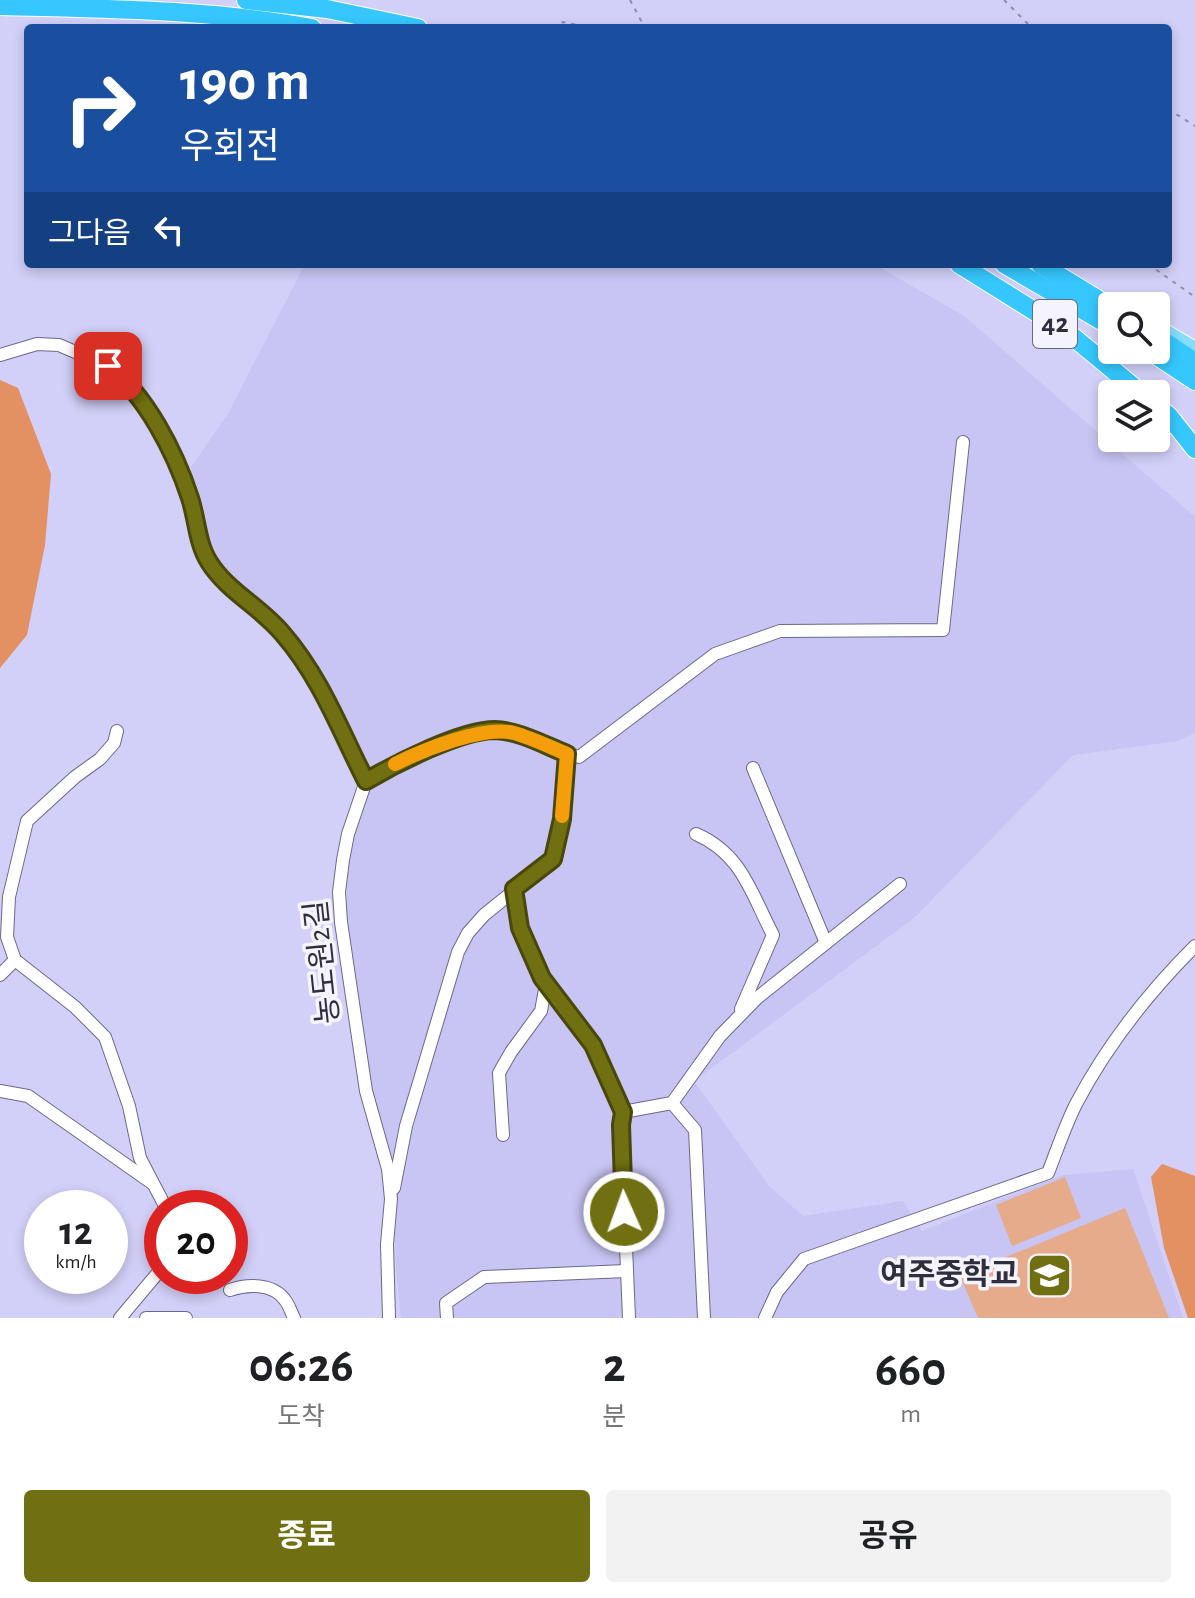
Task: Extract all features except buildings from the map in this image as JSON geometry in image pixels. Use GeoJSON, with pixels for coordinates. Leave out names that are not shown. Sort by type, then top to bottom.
{"type":"FeatureCollection","features":[{"type":"Feature","properties":{"kind":"highway"},"geometry":{"type":"LineString","coordinates":[[246,0],[327,9],[399,24]]}},
{"type":"Feature","properties":{"kind":"highway"},"geometry":{"type":"LineString","coordinates":[[0,6],[133,9],[254,17],[291,24]]}},
{"type":"Feature","properties":{"kind":"highway","name":"42"},"geometry":{"type":"LineString","coordinates":[[965,268],[1066,331],[1125,380]]}},
{"type":"Feature","properties":{"kind":"highway"},"geometry":{"type":"LineString","coordinates":[[1011,268],[1098,319]]}},
{"type":"Feature","properties":{"kind":"highway"},"geometry":{"type":"LineString","coordinates":[[1047,268],[1098,299]]}},
{"type":"Feature","properties":{"kind":"highway"},"geometry":{"type":"LineString","coordinates":[[1170,345],[1195,362]]}},
{"type":"Feature","properties":{"kind":"highway"},"geometry":{"type":"LineString","coordinates":[[1169,364],[1195,381]]}},
{"type":"Feature","properties":{"kind":"highway"},"geometry":{"type":"LineString","coordinates":[[1170,417],[1195,449]]}},
{"type":"Feature","properties":{"kind":"main road","name":"42"},"geometry":{"type":"LineString","coordinates":[[1048,268],[1098,294]]}},
{"type":"Feature","properties":{"kind":"main road"},"geometry":{"type":"LineString","coordinates":[[1170,335],[1195,350]]}},
{"type":"Feature","properties":{"kind":"main road"},"geometry":{"type":"LineString","coordinates":[[1164,364],[1195,389]]}},
{"type":"Feature","properties":{"kind":"street"},"geometry":{"type":"LineString","coordinates":[[0,355],[37,344],[59,345],[108,366],[134,390],[144,402],[182,477],[209,563],[282,632],[318,680],[366,781],[398,762],[461,738],[493,730],[514,733],[579,757],[715,654],[780,631],[943,630],[963,442]]}},
{"type":"Feature","properties":{"kind":"street"},"geometry":{"type":"LineString","coordinates":[[117,731],[114,743],[100,759],[75,777],[27,821],[9,897],[7,937],[15,960],[75,1007],[105,1037],[129,1106],[140,1158],[157,1190]]}},
{"type":"Feature","properties":{"kind":"street"},"geometry":{"type":"LineString","coordinates":[[391,1199],[406,1126],[458,952],[468,933],[484,915],[553,859],[562,819],[567,754]]}},
{"type":"Feature","properties":{"kind":"street"},"geometry":{"type":"LineString","coordinates":[[753,768],[826,943]]}},
{"type":"Feature","properties":{"kind":"street","name":"농도원2길"},"geometry":{"type":"LineString","coordinates":[[366,781],[348,834],[339,892],[366,1091],[388,1169],[391,1199],[387,1244],[389,1318]]}},
{"type":"Feature","properties":{"kind":"street"},"geometry":{"type":"LineString","coordinates":[[696,834],[717,843],[735,861],[773,935],[736,1020]]}},
{"type":"Feature","properties":{"kind":"street"},"geometry":{"type":"LineString","coordinates":[[623,1112],[672,1103],[720,1036],[757,998],[900,884]]}},
{"type":"Feature","properties":{"kind":"street"},"geometry":{"type":"LineString","coordinates":[[514,889],[520,928],[546,984],[593,1045],[623,1112],[629,1318]]}},
{"type":"Feature","properties":{"kind":"street"},"geometry":{"type":"LineString","coordinates":[[765,1318],[777,1292],[804,1259],[1048,1173],[1075,1105],[1114,1040],[1166,974],[1195,946]]}},
{"type":"Feature","properties":{"kind":"street"},"geometry":{"type":"LineString","coordinates":[[0,975],[15,960]]}},
{"type":"Feature","properties":{"kind":"street"},"geometry":{"type":"LineString","coordinates":[[503,1135],[499,1073],[541,1011],[546,984]]}},
{"type":"Feature","properties":{"kind":"street"},"geometry":{"type":"LineString","coordinates":[[0,1091],[28,1096],[154,1185]]}},
{"type":"Feature","properties":{"kind":"street"},"geometry":{"type":"LineString","coordinates":[[672,1103],[695,1130],[704,1318]]}},
{"type":"Feature","properties":{"kind":"street"},"geometry":{"type":"LineString","coordinates":[[447,1318],[446,1303],[484,1277],[626,1271]]}},
{"type":"Feature","properties":{"kind":"street"},"geometry":{"type":"LineString","coordinates":[[248,1286],[274,1289],[285,1299],[294,1318]]}},
{"type":"Feature","properties":{"kind":"street"},"geometry":{"type":"LineString","coordinates":[[120,1318],[144,1289]]}},
{"type":"Feature","properties":{"kind":"street"},"geometry":{"type":"LineString","coordinates":[[146,1318],[186,1318]]}},
{"type":"Feature","properties":{"kind":"path"},"geometry":{"type":"LineString","coordinates":[[630,0],[643,24]]}},
{"type":"Feature","properties":{"kind":"path"},"geometry":{"type":"LineString","coordinates":[[1004,0],[1028,24]]}},
{"type":"Feature","properties":{"kind":"path"},"geometry":{"type":"LineString","coordinates":[[1172,112],[1195,126]]}},
{"type":"Feature","properties":{"kind":"path"},"geometry":{"type":"LineString","coordinates":[[1154,268],[1195,297]]}},
{"type":"Feature","properties":{"kind":"shaded area"},"geometry":{"type":"Polygon","coordinates":[[[303,268],[881,268],[964,316],[1098,433],[1098,452],[1120,452],[1195,517],[1195,733],[1178,741],[1073,755],[914,918],[694,1081],[769,1186],[803,1216],[903,1201],[922,1231],[1063,1175],[1133,1169],[1183,1318],[401,1318],[393,1160],[370,1089],[347,921],[347,876],[358,818],[361,748],[318,665],[287,623],[221,564],[208,543],[191,467],[228,414],[303,268]]]}},
{"type":"Feature","properties":{"kind":"shaded area"},"geometry":{"type":"Polygon","coordinates":[[[0,380],[18,388],[51,474],[45,545],[27,635],[0,668],[0,380]]]}},
{"type":"Feature","properties":{"kind":"shaded area"},"geometry":{"type":"Polygon","coordinates":[[[1162,1164],[1195,1176],[1195,1318],[1188,1318],[1164,1248],[1151,1177],[1162,1164]]]}},
{"type":"Feature","properties":{"kind":"shaded area"},"geometry":{"type":"Polygon","coordinates":[[[1065,1177],[1081,1218],[1012,1246],[996,1205],[1065,1177]]]}},
{"type":"Feature","properties":{"kind":"shaded area"},"geometry":{"type":"Polygon","coordinates":[[[1125,1208],[1169,1318],[978,1318],[960,1276],[1125,1208]]]}},
{"type":"Feature","properties":{"kind":"slow traffic"},"geometry":{"type":"LineString","coordinates":[[395,764],[461,738],[493,730],[514,733],[567,754],[562,816]]}},
{"type":"Feature","properties":{"kind":"place","name":"여주중학교"},"geometry":{"type":"Point","coordinates":[1049,1275]}},
{"type":"Feature","properties":{"kind":"route"},"geometry":{"type":"LineString","coordinates":[[108,366],[124,378],[144,402],[182,477],[209,563],[282,632],[318,680],[366,781],[398,762],[461,738],[493,730],[514,733],[567,754],[562,819],[553,859],[514,889],[520,928],[542,978],[593,1045],[623,1112],[624,1212]]}}]}
